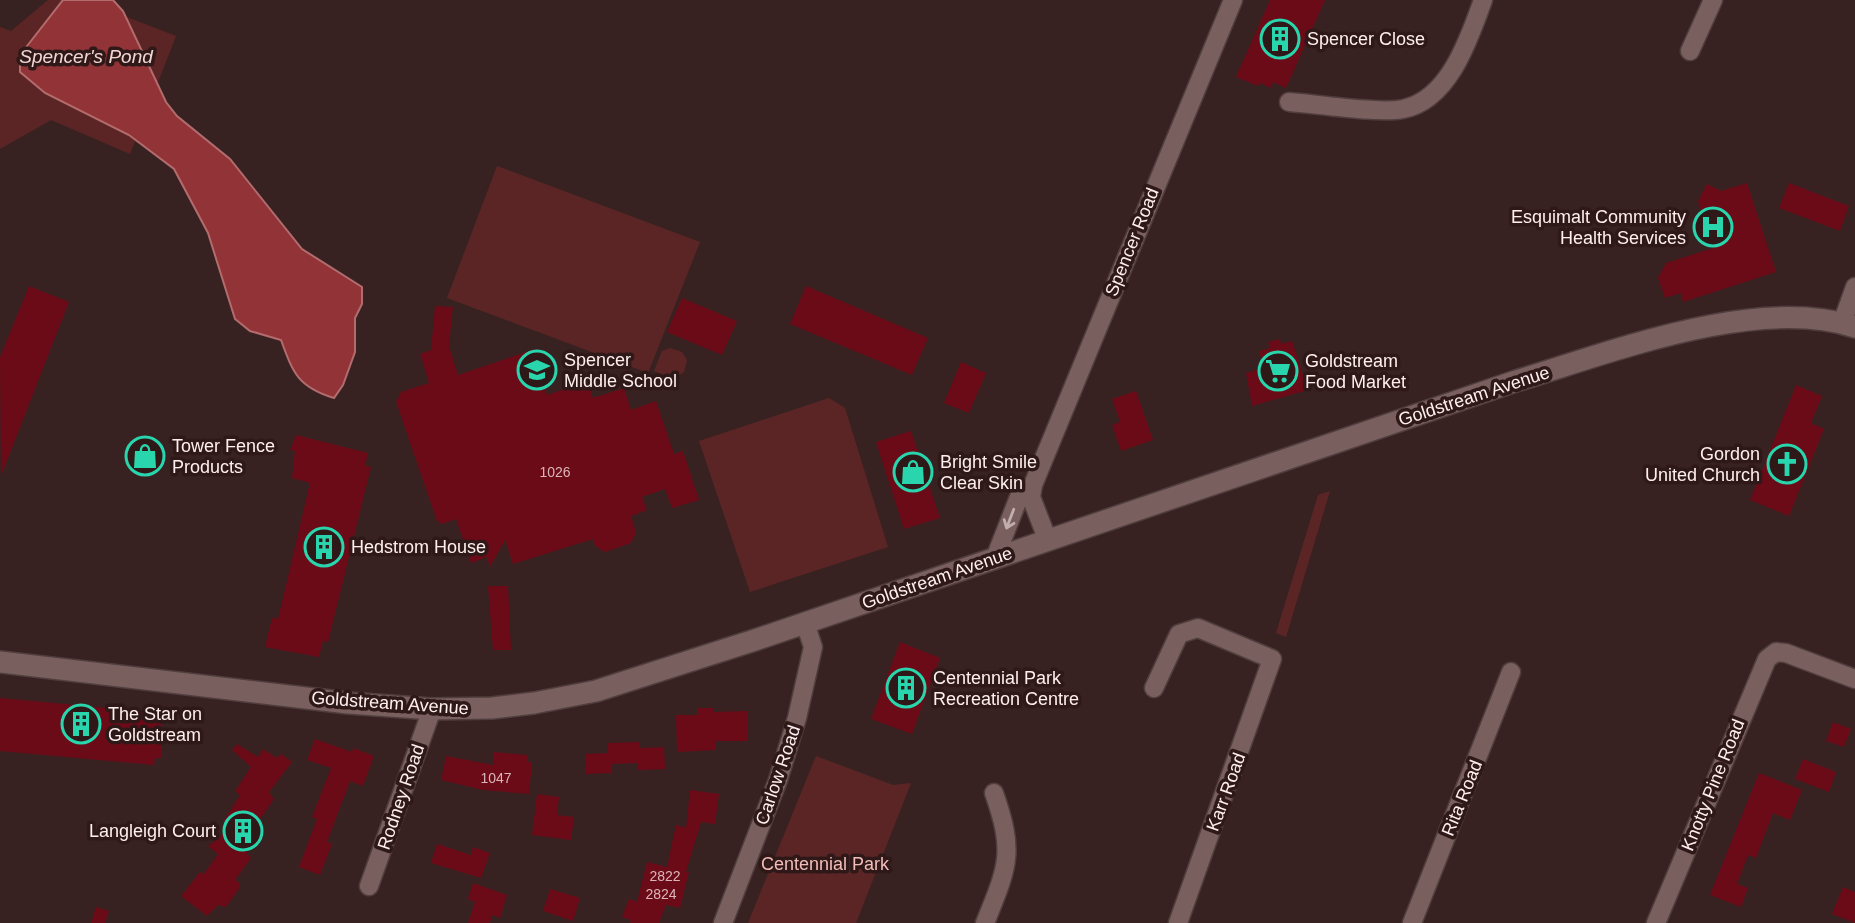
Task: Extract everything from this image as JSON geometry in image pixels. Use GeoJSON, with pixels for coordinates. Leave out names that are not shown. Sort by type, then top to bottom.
{"type":"FeatureCollection","features":[{"type":"Feature","properties":{"kind":"main road","name":"Goldstream Avenue"},"geometry":{"type":"LineString","coordinates":[[0,662],[348,703],[432,709],[492,708],[596,691],[806,623],[1517,381],[1635,346],[1696,329],[1755,319],[1849,325]]}},
{"type":"Feature","properties":{"kind":"street","name":"Spencer Road"},"geometry":{"type":"LineString","coordinates":[[995,558],[1018,497],[1033,485],[1233,0]]}},
{"type":"Feature","properties":{"kind":"street"},"geometry":{"type":"LineString","coordinates":[[1289,102],[1403,110],[1435,94],[1471,32],[1483,0]]}},
{"type":"Feature","properties":{"kind":"street"},"geometry":{"type":"LineString","coordinates":[[1690,51],[1713,0]]}},
{"type":"Feature","properties":{"kind":"street"},"geometry":{"type":"LineString","coordinates":[[1849,325],[1855,288]]}},
{"type":"Feature","properties":{"kind":"street"},"geometry":{"type":"LineString","coordinates":[[1033,485],[1031,497],[1048,541]]}},
{"type":"Feature","properties":{"kind":"street","name":"Carlow Road"},"geometry":{"type":"LineString","coordinates":[[723,923],[778,780],[797,718],[813,647],[806,623]]}},
{"type":"Feature","properties":{"kind":"street","name":"Karr Road"},"geometry":{"type":"LineString","coordinates":[[1154,688],[1179,634],[1198,628],[1272,659],[1178,923]]}},
{"type":"Feature","properties":{"kind":"street","name":"Knotty Pine Road"},"geometry":{"type":"LineString","coordinates":[[1656,923],[1761,669],[1776,652],[1786,653],[1855,680]]}},
{"type":"Feature","properties":{"kind":"street","name":"Rita Road"},"geometry":{"type":"LineString","coordinates":[[1412,923],[1511,672]]}},
{"type":"Feature","properties":{"kind":"street","name":"Rodney Road"},"geometry":{"type":"LineString","coordinates":[[369,886],[432,709]]}},
{"type":"Feature","properties":{"kind":"street"},"geometry":{"type":"LineString","coordinates":[[985,923],[1006,870],[1006,829],[994,793]]}},
{"type":"Feature","properties":{"kind":"green space"},"geometry":{"type":"Polygon","coordinates":[[[48,0],[83,0],[176,36],[130,154],[51,120],[0,149],[0,27],[11,31],[48,0]]]}},
{"type":"Feature","properties":{"kind":"green space"},"geometry":{"type":"Polygon","coordinates":[[[497,166],[700,242],[648,373],[447,298],[497,166]]]}},
{"type":"Feature","properties":{"kind":"green space"},"geometry":{"type":"Polygon","coordinates":[[[670,348],[682,352],[687,360],[684,372],[674,379],[654,371],[662,351],[670,348]]]}},
{"type":"Feature","properties":{"kind":"green space"},"geometry":{"type":"Polygon","coordinates":[[[829,398],[845,408],[888,547],[750,592],[699,441],[829,398]]]}},
{"type":"Feature","properties":{"kind":"green space"},"geometry":{"type":"Polygon","coordinates":[[[1330,491],[1286,637],[1276,633],[1318,495],[1330,491]]]}},
{"type":"Feature","properties":{"kind":"green space","name":"Centennial Park"},"geometry":{"type":"Polygon","coordinates":[[[816,756],[893,785],[911,783],[856,923],[748,923],[816,756]]]}},
{"type":"Feature","properties":{"kind":"water","name":"Spencer's Pond"},"geometry":{"type":"Polygon","coordinates":[[[63,0],[113,0],[123,11],[166,102],[177,116],[230,159],[302,249],[362,287],[362,304],[355,318],[355,352],[343,385],[334,398],[312,389],[298,377],[281,340],[250,331],[235,319],[208,233],[174,169],[129,135],[45,93],[20,72],[20,55],[63,0]]]}},
{"type":"Feature","properties":{"kind":"building","name":"Spencer Close"},"geometry":{"type":"Polygon","coordinates":[[[1270,0],[1325,0],[1286,88],[1273,82],[1271,88],[1260,83],[1258,86],[1236,77],[1270,0]]]}},
{"type":"Feature","properties":{"kind":"building"},"geometry":{"type":"Polygon","coordinates":[[[1747,183],[1776,272],[1683,302],[1681,293],[1665,298],[1658,278],[1666,263],[1713,248],[1698,201],[1707,184],[1721,191],[1747,183]]]}},
{"type":"Feature","properties":{"kind":"building"},"geometry":{"type":"Polygon","coordinates":[[[1789,183],[1849,206],[1840,231],[1779,208],[1789,183]]]}},
{"type":"Feature","properties":{"kind":"building"},"geometry":{"type":"Polygon","coordinates":[[[29,286],[69,302],[1,476],[0,357],[29,286]]]}},
{"type":"Feature","properties":{"kind":"building"},"geometry":{"type":"Polygon","coordinates":[[[806,286],[928,338],[912,375],[790,324],[806,286]]]}},
{"type":"Feature","properties":{"kind":"building"},"geometry":{"type":"Polygon","coordinates":[[[682,298],[737,321],[722,355],[667,332],[682,298]]]}},
{"type":"Feature","properties":{"kind":"building"},"geometry":{"type":"Polygon","coordinates":[[[435,306],[453,307],[449,346],[458,375],[532,350],[547,395],[588,381],[593,398],[624,388],[631,410],[656,401],[674,454],[683,451],[699,500],[672,508],[665,489],[642,497],[647,510],[631,516],[636,533],[631,543],[605,552],[595,546],[593,539],[513,564],[505,540],[490,567],[487,557],[471,563],[456,519],[442,524],[437,521],[396,402],[401,392],[429,383],[420,354],[431,350],[435,306]]]}},
{"type":"Feature","properties":{"kind":"building","name":"Goldstream Food Market"},"geometry":{"type":"Polygon","coordinates":[[[1280,339],[1281,344],[1292,341],[1308,390],[1252,406],[1246,373],[1264,368],[1259,351],[1270,348],[1268,342],[1280,339]]]}},
{"type":"Feature","properties":{"kind":"building"},"geometry":{"type":"Polygon","coordinates":[[[961,362],[986,373],[969,413],[944,403],[961,362]]]}},
{"type":"Feature","properties":{"kind":"building","name":"Gordon United Church"},"geometry":{"type":"Polygon","coordinates":[[[1796,385],[1822,396],[1811,423],[1824,429],[1789,516],[1750,500],[1796,385]]]}},
{"type":"Feature","properties":{"kind":"building"},"geometry":{"type":"Polygon","coordinates":[[[1136,391],[1153,440],[1121,451],[1112,425],[1120,422],[1112,399],[1136,391]]]}},
{"type":"Feature","properties":{"kind":"building"},"geometry":{"type":"Polygon","coordinates":[[[911,431],[940,518],[904,529],[876,442],[911,431]]]}},
{"type":"Feature","properties":{"kind":"building","name":"Hedstrom House"},"geometry":{"type":"Polygon","coordinates":[[[296,435],[368,453],[365,466],[371,467],[328,642],[323,641],[319,657],[265,647],[272,618],[278,619],[310,483],[292,478],[295,451],[290,450],[296,435]]]}},
{"type":"Feature","properties":{"kind":"building"},"geometry":{"type":"Polygon","coordinates":[[[488,586],[508,586],[511,650],[493,650],[488,586]]]}},
{"type":"Feature","properties":{"kind":"building","name":"Centennial Park Recreation Centre"},"geometry":{"type":"Polygon","coordinates":[[[900,642],[940,658],[912,734],[871,719],[900,642]]]}},
{"type":"Feature","properties":{"kind":"building","name":"The Star on Goldstream"},"geometry":{"type":"Polygon","coordinates":[[[0,698],[162,713],[162,758],[155,758],[154,765],[0,751],[0,698]]]}},
{"type":"Feature","properties":{"kind":"building"},"geometry":{"type":"Polygon","coordinates":[[[697,708],[714,708],[714,712],[747,711],[748,741],[715,741],[715,750],[677,752],[676,715],[697,715],[697,708]]]}},
{"type":"Feature","properties":{"kind":"building"},"geometry":{"type":"Polygon","coordinates":[[[1833,722],[1851,729],[1844,747],[1826,741],[1833,722]]]}},
{"type":"Feature","properties":{"kind":"building"},"geometry":{"type":"Polygon","coordinates":[[[315,739],[352,752],[353,748],[374,756],[363,786],[350,781],[327,842],[332,844],[320,875],[299,867],[317,819],[312,817],[331,768],[307,760],[315,739]]]}},
{"type":"Feature","properties":{"kind":"building"},"geometry":{"type":"Polygon","coordinates":[[[640,742],[640,748],[664,747],[665,769],[638,770],[638,763],[612,764],[612,773],[586,774],[585,754],[608,753],[608,743],[640,742]]]}},
{"type":"Feature","properties":{"kind":"building","name":"Langleigh Court"},"geometry":{"type":"Polygon","coordinates":[[[237,744],[258,757],[263,749],[277,758],[281,754],[292,762],[269,792],[274,799],[258,822],[263,828],[246,851],[251,858],[235,880],[240,883],[240,887],[226,907],[218,905],[207,916],[181,896],[200,872],[204,874],[218,854],[208,846],[222,835],[229,824],[224,820],[240,795],[235,791],[251,767],[232,750],[237,744]]]}},
{"type":"Feature","properties":{"kind":"building"},"geometry":{"type":"Polygon","coordinates":[[[494,752],[527,755],[527,762],[532,762],[529,794],[483,790],[441,780],[446,756],[493,765],[494,752]]]}},
{"type":"Feature","properties":{"kind":"building"},"geometry":{"type":"Polygon","coordinates":[[[1803,759],[1836,772],[1829,792],[1795,779],[1803,759]]]}},
{"type":"Feature","properties":{"kind":"building"},"geometry":{"type":"Polygon","coordinates":[[[1759,773],[1802,790],[1790,820],[1773,813],[1756,858],[1748,855],[1737,884],[1748,888],[1741,907],[1710,895],[1759,773]]]}},
{"type":"Feature","properties":{"kind":"building"},"geometry":{"type":"Polygon","coordinates":[[[690,790],[719,794],[715,824],[701,822],[686,872],[689,872],[680,908],[666,905],[659,923],[630,923],[631,920],[622,917],[629,899],[637,902],[647,862],[667,867],[676,825],[686,828],[690,790]]]}},
{"type":"Feature","properties":{"kind":"building"},"geometry":{"type":"Polygon","coordinates":[[[537,794],[559,797],[557,815],[574,817],[571,840],[532,835],[537,794]]]}},
{"type":"Feature","properties":{"kind":"building"},"geometry":{"type":"Polygon","coordinates":[[[437,844],[471,855],[473,847],[490,853],[481,878],[431,863],[437,844]]]}},
{"type":"Feature","properties":{"kind":"building"},"geometry":{"type":"Polygon","coordinates":[[[473,883],[507,895],[500,918],[492,915],[490,923],[468,923],[475,902],[468,899],[473,883]]]}},
{"type":"Feature","properties":{"kind":"building"},"geometry":{"type":"Polygon","coordinates":[[[1843,887],[1855,892],[1855,923],[1832,914],[1843,887]]]}},
{"type":"Feature","properties":{"kind":"building"},"geometry":{"type":"Polygon","coordinates":[[[550,889],[580,898],[573,921],[543,911],[550,889]]]}},
{"type":"Feature","properties":{"kind":"building"},"geometry":{"type":"Polygon","coordinates":[[[96,907],[109,911],[105,923],[91,923],[96,907]]]}},
{"type":"Feature","properties":{"kind":"place","name":"Spencer Close"},"geometry":{"type":"Point","coordinates":[1280,39]}},
{"type":"Feature","properties":{"kind":"place","name":"Esquimalt Community Health Services"},"geometry":{"type":"Point","coordinates":[1713,227]}},
{"type":"Feature","properties":{"kind":"place","name":"Spencer Middle School"},"geometry":{"type":"Point","coordinates":[537,370]}},
{"type":"Feature","properties":{"kind":"place","name":"Goldstream Food Market"},"geometry":{"type":"Point","coordinates":[1278,371]}},
{"type":"Feature","properties":{"kind":"place","name":"Tower Fence Products"},"geometry":{"type":"Point","coordinates":[145,456]}},
{"type":"Feature","properties":{"kind":"place","name":"Gordon United Church"},"geometry":{"type":"Point","coordinates":[1787,464]}},
{"type":"Feature","properties":{"kind":"place","name":"Bright Smile Clear Skin"},"geometry":{"type":"Point","coordinates":[913,472]}},
{"type":"Feature","properties":{"kind":"place","name":"Hedstrom House"},"geometry":{"type":"Point","coordinates":[324,547]}},
{"type":"Feature","properties":{"kind":"place","name":"Centennial Park Recreation Centre"},"geometry":{"type":"Point","coordinates":[906,688]}},
{"type":"Feature","properties":{"kind":"place","name":"The Star on Goldstream"},"geometry":{"type":"Point","coordinates":[81,724]}},
{"type":"Feature","properties":{"kind":"place","name":"Langleigh Court"},"geometry":{"type":"Point","coordinates":[243,831]}}]}
